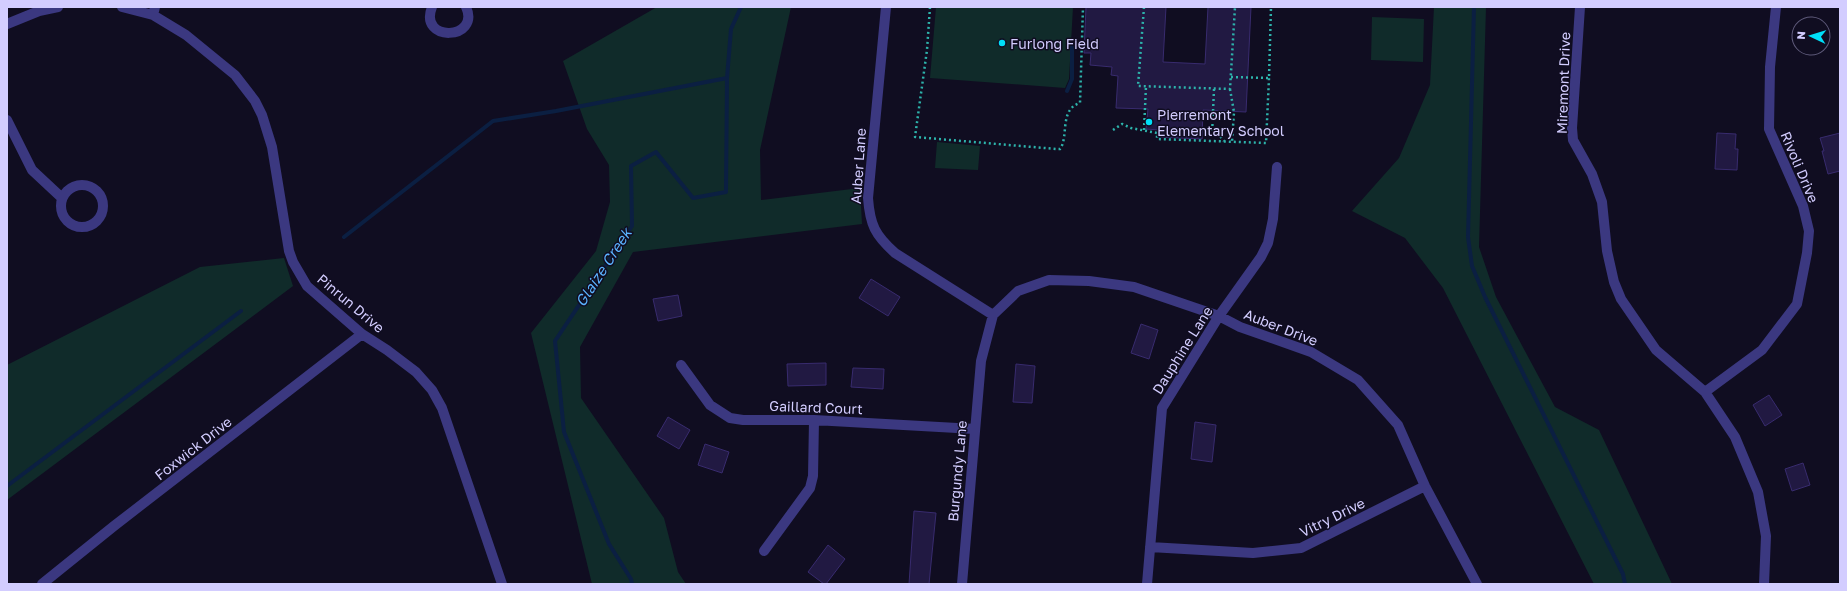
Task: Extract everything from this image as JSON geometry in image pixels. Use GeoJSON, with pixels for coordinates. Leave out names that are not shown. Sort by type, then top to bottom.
{"type":"FeatureCollection","features":[{"type":"Feature","properties":{"kind":"street"},"geometry":{"type":"LineString","coordinates":[[7,24],[39,11],[58,7]]}},
{"type":"Feature","properties":{"kind":"street","name":"Pinrun Drive"},"geometry":{"type":"LineString","coordinates":[[122,7],[154,11],[230,71],[246,88],[254,100],[262,115],[272,147],[284,224],[293,262],[307,286],[362,334],[387,350],[416,372],[432,390],[442,408],[502,584]]}},
{"type":"Feature","properties":{"kind":"street"},"geometry":{"type":"LineString","coordinates":[[432,7],[430,18],[432,24],[441,32],[447,34],[459,31],[464,27],[468,16],[466,7]]}},
{"type":"Feature","properties":{"kind":"street","name":"Auber Lane"},"geometry":{"type":"LineString","coordinates":[[886,7],[868,198],[869,213],[881,240],[895,253],[993,315]]}},
{"type":"Feature","properties":{"kind":"street","name":"Miremont Drive"},"geometry":{"type":"LineString","coordinates":[[1580,7],[1572,128],[1573,140],[1592,174],[1602,202],[1607,251],[1614,282],[1621,299],[1656,350],[1705,392],[1735,438],[1758,492],[1766,536],[1764,584]]}},
{"type":"Feature","properties":{"kind":"street","name":"Rivoli Drive"},"geometry":{"type":"LineString","coordinates":[[1705,392],[1762,350],[1797,304],[1808,253],[1809,231],[1804,206],[1769,128],[1770,67],[1776,7]]}},
{"type":"Feature","properties":{"kind":"street"},"geometry":{"type":"LineString","coordinates":[[7,120],[32,170],[44,184],[62,198]]}},
{"type":"Feature","properties":{"kind":"street","name":"Dauphine Lane"},"geometry":{"type":"LineString","coordinates":[[1147,584],[1162,408],[1219,316],[1261,257],[1268,243],[1273,219],[1277,167]]}},
{"type":"Feature","properties":{"kind":"street"},"geometry":{"type":"LineString","coordinates":[[75,186],[90,186],[100,195],[102,202],[100,216],[94,223],[88,226],[73,226],[65,219],[62,213],[62,198],[69,189],[75,186]]}},
{"type":"Feature","properties":{"kind":"street","name":"Auber Drive"},"geometry":{"type":"LineString","coordinates":[[993,315],[1018,292],[1049,280],[1089,281],[1134,287],[1219,316],[1240,327],[1311,352],[1358,380],[1398,425],[1425,486],[1477,584]]}},
{"type":"Feature","properties":{"kind":"street","name":"Burgundy Lane"},"geometry":{"type":"LineString","coordinates":[[962,584],[981,361],[993,315]]}},
{"type":"Feature","properties":{"kind":"street","name":"Foxwick Drive"},"geometry":{"type":"LineString","coordinates":[[42,584],[114,526],[362,334]]}},
{"type":"Feature","properties":{"kind":"street","name":"Gaillard Court"},"geometry":{"type":"LineString","coordinates":[[681,365],[710,405],[730,418],[743,420],[814,420],[975,429]]}},
{"type":"Feature","properties":{"kind":"street"},"geometry":{"type":"LineString","coordinates":[[764,551],[810,488],[813,476],[814,420]]}},
{"type":"Feature","properties":{"kind":"street","name":"Vitry Drive"},"geometry":{"type":"LineString","coordinates":[[1150,547],[1254,553],[1301,548],[1425,486]]}},
{"type":"Feature","properties":{"kind":"path"},"geometry":{"type":"LineString","coordinates":[[930,7],[927,50],[915,137],[1056,149],[1060,149],[1062,146],[1064,126],[1070,111],[1075,104],[1080,103],[1083,7]]}},
{"type":"Feature","properties":{"kind":"path"},"geometry":{"type":"LineString","coordinates":[[1144,7],[1138,86],[1230,89]]}},
{"type":"Feature","properties":{"kind":"path"},"geometry":{"type":"LineString","coordinates":[[1232,142],[1234,112],[1230,89],[1235,7]]}},
{"type":"Feature","properties":{"kind":"path"},"geometry":{"type":"LineString","coordinates":[[1113,130],[1122,124],[1131,128],[1157,133],[1157,139],[1266,143],[1271,7]]}},
{"type":"Feature","properties":{"kind":"path"},"geometry":{"type":"LineString","coordinates":[[1231,77],[1269,78]]}},
{"type":"Feature","properties":{"kind":"path"},"geometry":{"type":"LineString","coordinates":[[1144,130],[1146,86]]}},
{"type":"Feature","properties":{"kind":"path"},"geometry":{"type":"LineString","coordinates":[[1214,89],[1212,135],[1220,136],[1224,141]]}},
{"type":"Feature","properties":{"kind":"green space"},"geometry":{"type":"Polygon","coordinates":[[[657,7],[791,7],[760,150],[761,200],[860,188],[862,224],[633,252],[580,347],[581,398],[664,518],[678,572],[686,584],[592,584],[531,333],[596,251],[610,202],[609,165],[587,129],[563,61],[657,7]]]}},
{"type":"Feature","properties":{"kind":"green space","name":"Furlong Field"},"geometry":{"type":"Polygon","coordinates":[[[936,7],[1073,7],[1069,79],[1065,88],[930,78],[936,7]]]}},
{"type":"Feature","properties":{"kind":"green space"},"geometry":{"type":"Polygon","coordinates":[[[1434,7],[1486,7],[1479,247],[1496,297],[1555,407],[1599,430],[1672,584],[1594,584],[1443,288],[1405,238],[1352,211],[1399,158],[1430,85],[1434,7]]]}},
{"type":"Feature","properties":{"kind":"green space"},"geometry":{"type":"Polygon","coordinates":[[[1372,17],[1424,19],[1423,62],[1371,60],[1372,17]]]}},
{"type":"Feature","properties":{"kind":"green space"},"geometry":{"type":"Polygon","coordinates":[[[937,142],[980,146],[978,170],[935,168],[937,142]]]}},
{"type":"Feature","properties":{"kind":"green space"},"geometry":{"type":"Polygon","coordinates":[[[284,258],[293,286],[7,500],[7,365],[200,267],[284,258]]]}},
{"type":"Feature","properties":{"kind":"building"},"geometry":{"type":"Polygon","coordinates":[[[1086,7],[1166,7],[1163,62],[1205,64],[1208,7],[1251,7],[1246,112],[1203,110],[1202,139],[1158,137],[1159,130],[1146,129],[1148,109],[1116,108],[1118,76],[1111,75],[1112,67],[1090,65],[1091,53],[1084,53],[1086,7]]]}},
{"type":"Feature","properties":{"kind":"building"},"geometry":{"type":"Polygon","coordinates":[[[1717,133],[1736,134],[1735,149],[1738,149],[1737,170],[1715,169],[1717,133]]]}},
{"type":"Feature","properties":{"kind":"building"},"geometry":{"type":"Polygon","coordinates":[[[1840,133],[1840,171],[1828,174],[1820,138],[1840,133]]]}},
{"type":"Feature","properties":{"kind":"building"},"geometry":{"type":"Polygon","coordinates":[[[871,279],[900,297],[888,316],[859,298],[871,279]]]}},
{"type":"Feature","properties":{"kind":"building"},"geometry":{"type":"Polygon","coordinates":[[[678,295],[682,316],[658,321],[653,299],[678,295]]]}},
{"type":"Feature","properties":{"kind":"building"},"geometry":{"type":"Polygon","coordinates":[[[1141,324],[1158,330],[1149,359],[1131,353],[1141,324]]]}},
{"type":"Feature","properties":{"kind":"building"},"geometry":{"type":"Polygon","coordinates":[[[826,363],[826,385],[788,386],[787,364],[826,363]]]}},
{"type":"Feature","properties":{"kind":"building"},"geometry":{"type":"Polygon","coordinates":[[[1016,364],[1035,366],[1032,403],[1013,402],[1016,364]]]}},
{"type":"Feature","properties":{"kind":"building"},"geometry":{"type":"Polygon","coordinates":[[[853,368],[884,369],[883,389],[851,387],[853,368]]]}},
{"type":"Feature","properties":{"kind":"building"},"geometry":{"type":"Polygon","coordinates":[[[1769,395],[1782,415],[1765,426],[1753,405],[1769,395]]]}},
{"type":"Feature","properties":{"kind":"building"},"geometry":{"type":"Polygon","coordinates":[[[668,417],[690,430],[679,449],[657,436],[668,417]]]}},
{"type":"Feature","properties":{"kind":"building"},"geometry":{"type":"Polygon","coordinates":[[[1195,422],[1216,425],[1212,462],[1191,459],[1195,422]]]}},
{"type":"Feature","properties":{"kind":"building"},"geometry":{"type":"Polygon","coordinates":[[[705,444],[729,452],[722,473],[698,465],[705,444]]]}},
{"type":"Feature","properties":{"kind":"building"},"geometry":{"type":"Polygon","coordinates":[[[1803,463],[1810,485],[1792,491],[1785,469],[1803,463]]]}},
{"type":"Feature","properties":{"kind":"building"},"geometry":{"type":"Polygon","coordinates":[[[914,511],[936,513],[929,584],[909,584],[914,511]]]}},
{"type":"Feature","properties":{"kind":"building"},"geometry":{"type":"Polygon","coordinates":[[[828,545],[845,559],[826,584],[824,584],[808,572],[828,545]]]}},
{"type":"Feature","properties":{"kind":"waterway","name":"Glaize Creek"},"geometry":{"type":"LineString","coordinates":[[632,584],[631,579],[609,544],[564,432],[555,341],[632,226],[631,166],[656,152],[693,198],[726,192],[727,78],[731,29],[741,7]]}},
{"type":"Feature","properties":{"kind":"waterway"},"geometry":{"type":"LineString","coordinates":[[1474,7],[1468,237],[1472,266],[1485,297],[1623,574],[1625,584]]}},
{"type":"Feature","properties":{"kind":"waterway"},"geometry":{"type":"LineString","coordinates":[[1067,91],[1072,79],[1072,47]]}},
{"type":"Feature","properties":{"kind":"waterway"},"geometry":{"type":"LineString","coordinates":[[344,237],[493,121],[556,111],[727,78]]}},
{"type":"Feature","properties":{"kind":"waterway"},"geometry":{"type":"LineString","coordinates":[[7,486],[241,311]]}},
{"type":"Feature","properties":{"kind":"place","name":"Furlong Field"},"geometry":{"type":"Point","coordinates":[1002,43]}},
{"type":"Feature","properties":{"kind":"place","name":"Pierremont Elementary School"},"geometry":{"type":"Point","coordinates":[1149,122]}}]}
